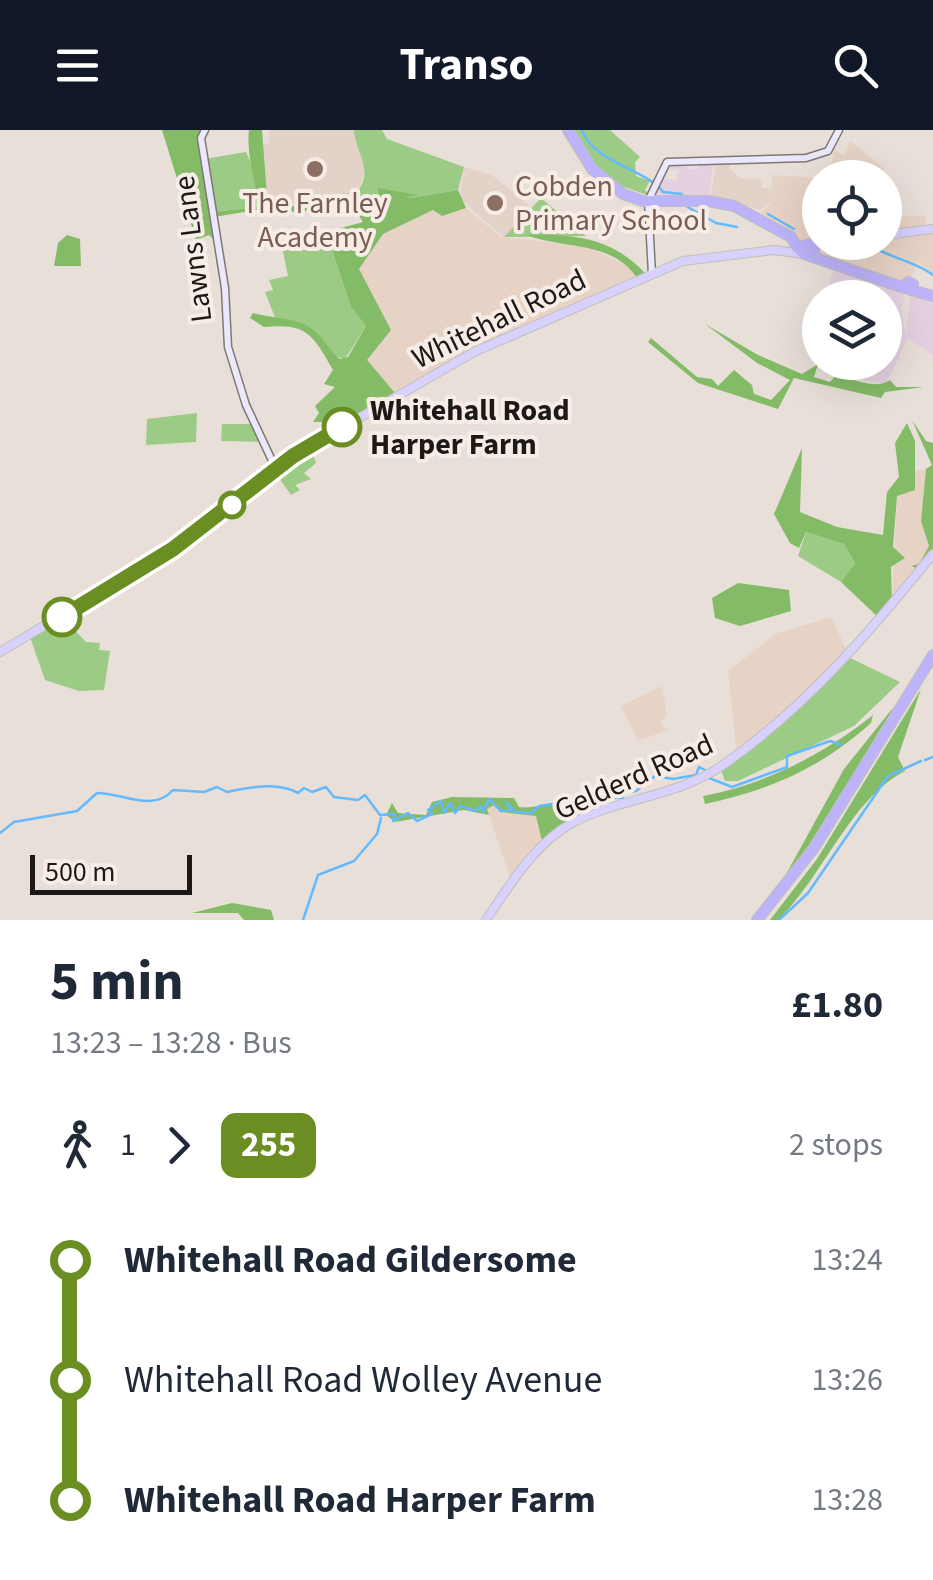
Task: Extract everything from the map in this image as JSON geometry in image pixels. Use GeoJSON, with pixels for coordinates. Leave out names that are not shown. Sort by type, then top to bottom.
{"type":"FeatureCollection","features":[{"type":"Feature","properties":{"kind":"highway"},"geometry":{"type":"LineString","coordinates":[[570,130],[605,182],[631,198],[652,193],[712,197],[761,213],[802,247]]}},
{"type":"Feature","properties":{"kind":"highway"},"geometry":{"type":"LineString","coordinates":[[652,193],[725,204],[774,226]]}},
{"type":"Feature","properties":{"kind":"highway"},"geometry":{"type":"LineString","coordinates":[[761,213],[802,247]]}},
{"type":"Feature","properties":{"kind":"highway"},"geometry":{"type":"LineString","coordinates":[[832,260],[933,295]]}},
{"type":"Feature","properties":{"kind":"highway"},"geometry":{"type":"LineString","coordinates":[[766,920],[824,842],[933,655]]}},
{"type":"Feature","properties":{"kind":"highway"},"geometry":{"type":"LineString","coordinates":[[757,920],[814,848],[933,665]]}},
{"type":"Feature","properties":{"kind":"main road"},"geometry":{"type":"LineString","coordinates":[[902,232],[933,229]]}},
{"type":"Feature","properties":{"kind":"main road","name":"Whitehall Road"},"geometry":{"type":"LineString","coordinates":[[0,652],[164,556],[276,470],[474,352],[652,274],[704,257],[802,249]]}},
{"type":"Feature","properties":{"kind":"main road","name":"Gelderd Road"},"geometry":{"type":"LineString","coordinates":[[486,920],[512,882],[558,833],[574,822],[706,775],[758,738],[870,633],[933,554]]}},
{"type":"Feature","properties":{"kind":"street"},"geometry":{"type":"LineString","coordinates":[[652,274],[652,193],[667,162],[806,158],[828,151],[839,130]]}},
{"type":"Feature","properties":{"kind":"street","name":"Lawns Lane"},"geometry":{"type":"LineString","coordinates":[[203,132],[225,288],[228,346],[246,405],[276,470]]}},
{"type":"Feature","properties":{"kind":"shaded area","name":"The Farnley Academy"},"geometry":{"type":"Polygon","coordinates":[[[269,130],[354,130],[367,164],[358,192],[348,199],[268,208],[263,144],[269,143],[269,130]]]}},
{"type":"Feature","properties":{"kind":"shaded area"},"geometry":{"type":"Polygon","coordinates":[[[850,141],[874,160],[833,160],[834,150],[844,155],[850,141]]]}},
{"type":"Feature","properties":{"kind":"shaded area"},"geometry":{"type":"Polygon","coordinates":[[[670,162],[687,162],[687,169],[698,169],[699,162],[713,164],[709,195],[658,195],[654,190],[660,178],[677,181],[677,170],[670,169],[670,162]]]}},
{"type":"Feature","properties":{"kind":"shaded area"},"geometry":{"type":"Polygon","coordinates":[[[731,163],[729,168],[740,178],[761,179],[762,188],[771,188],[771,202],[759,210],[711,195],[716,164],[731,163]]]}},
{"type":"Feature","properties":{"kind":"shaded area","name":"Cobden Primary School"},"geometry":{"type":"Polygon","coordinates":[[[464,167],[492,175],[532,208],[504,237],[460,199],[464,167]]]}},
{"type":"Feature","properties":{"kind":"shaded area"},"geometry":{"type":"Polygon","coordinates":[[[772,175],[802,177],[802,241],[761,213],[771,203],[772,175]]]}},
{"type":"Feature","properties":{"kind":"shaded area"},"geometry":{"type":"Polygon","coordinates":[[[466,208],[501,237],[585,246],[630,266],[637,278],[446,364],[395,393],[366,360],[359,269],[383,234],[433,210],[442,215],[466,208]]]}},
{"type":"Feature","properties":{"kind":"shaded area"},"geometry":{"type":"Polygon","coordinates":[[[902,216],[926,216],[924,232],[933,231],[933,273],[917,262],[910,282],[892,280],[836,260],[902,260],[902,216]]]}},
{"type":"Feature","properties":{"kind":"shaded area"},"geometry":{"type":"Polygon","coordinates":[[[834,268],[868,280],[830,280],[834,268]]]}},
{"type":"Feature","properties":{"kind":"shaded area"},"geometry":{"type":"Polygon","coordinates":[[[910,293],[933,300],[933,355],[908,338],[902,351],[902,309],[906,338],[910,293]]]}},
{"type":"Feature","properties":{"kind":"shaded area"},"geometry":{"type":"Polygon","coordinates":[[[926,469],[921,521],[929,546],[918,565],[912,567],[919,569],[892,604],[897,495],[915,471],[926,469]]]}},
{"type":"Feature","properties":{"kind":"shaded area"},"geometry":{"type":"Polygon","coordinates":[[[831,617],[848,653],[800,699],[740,749],[736,748],[728,671],[775,634],[831,617]]]}},
{"type":"Feature","properties":{"kind":"shaded area"},"geometry":{"type":"Polygon","coordinates":[[[662,686],[667,715],[660,722],[668,730],[638,741],[621,706],[662,686]]]}},
{"type":"Feature","properties":{"kind":"shaded area"},"geometry":{"type":"Polygon","coordinates":[[[494,805],[500,812],[536,816],[540,829],[543,845],[511,880],[487,809],[494,805]]]}},
{"type":"Feature","properties":{"kind":"green space"},"geometry":{"type":"Polygon","coordinates":[[[162,130],[200,130],[213,212],[258,207],[248,140],[249,130],[262,130],[268,208],[214,217],[216,242],[209,235],[196,240],[162,130]]]}},
{"type":"Feature","properties":{"kind":"green space"},"geometry":{"type":"Polygon","coordinates":[[[354,130],[382,130],[387,139],[464,167],[458,190],[411,198],[348,199],[358,191],[364,174],[354,130]]]}},
{"type":"Feature","properties":{"kind":"green space"},"geometry":{"type":"Polygon","coordinates":[[[570,130],[610,130],[640,157],[635,162],[636,176],[650,181],[645,190],[650,196],[607,181],[570,130]]]}},
{"type":"Feature","properties":{"kind":"green space"},"geometry":{"type":"Polygon","coordinates":[[[246,152],[256,174],[258,207],[213,212],[205,159],[246,152]]]}},
{"type":"Feature","properties":{"kind":"green space"},"geometry":{"type":"Polygon","coordinates":[[[378,188],[418,195],[405,197],[411,198],[458,190],[466,208],[442,216],[433,210],[383,234],[359,269],[391,330],[367,360],[395,393],[345,422],[313,422],[319,413],[315,406],[335,387],[324,384],[333,370],[326,357],[306,333],[289,327],[264,327],[250,318],[253,313],[305,325],[340,359],[348,357],[366,326],[351,307],[326,232],[363,222],[352,205],[275,214],[274,208],[384,196],[378,195],[378,188]]]}},
{"type":"Feature","properties":{"kind":"green space"},"geometry":{"type":"Polygon","coordinates":[[[541,198],[586,236],[504,237],[541,198]]]}},
{"type":"Feature","properties":{"kind":"green space"},"geometry":{"type":"Polygon","coordinates":[[[326,232],[351,307],[366,326],[345,359],[328,351],[301,327],[276,320],[265,292],[273,290],[269,280],[288,276],[281,242],[326,232]]]}},
{"type":"Feature","properties":{"kind":"green space"},"geometry":{"type":"Polygon","coordinates":[[[67,235],[80,239],[81,266],[54,266],[58,243],[67,235]]]}},
{"type":"Feature","properties":{"kind":"green space"},"geometry":{"type":"Polygon","coordinates":[[[526,235],[592,240],[619,252],[645,273],[637,278],[614,257],[600,251],[526,235]]]}},
{"type":"Feature","properties":{"kind":"green space"},"geometry":{"type":"Polygon","coordinates":[[[705,324],[758,355],[802,374],[802,380],[794,378],[778,409],[698,383],[648,342],[651,338],[697,377],[712,379],[718,386],[734,370],[752,385],[754,394],[771,400],[790,380],[757,363],[705,324]]]}},
{"type":"Feature","properties":{"kind":"green space"},"geometry":{"type":"Polygon","coordinates":[[[803,380],[878,384],[890,380],[896,387],[924,387],[885,392],[881,398],[803,380]]]}},
{"type":"Feature","properties":{"kind":"green space"},"geometry":{"type":"Polygon","coordinates":[[[197,413],[196,442],[146,445],[147,419],[197,413]]]}},
{"type":"Feature","properties":{"kind":"green space"},"geometry":{"type":"Polygon","coordinates":[[[912,420],[926,441],[933,443],[933,550],[918,569],[911,566],[919,564],[929,546],[921,521],[926,469],[932,465],[912,420]]]}},
{"type":"Feature","properties":{"kind":"green space"},"geometry":{"type":"Polygon","coordinates":[[[907,423],[915,441],[915,490],[897,496],[893,547],[905,558],[891,567],[892,604],[880,619],[841,582],[855,563],[844,544],[806,532],[799,548],[790,543],[774,514],[802,448],[800,512],[837,527],[883,535],[887,492],[899,477],[895,443],[907,423]]]}},
{"type":"Feature","properties":{"kind":"green space"},"geometry":{"type":"Polygon","coordinates":[[[222,424],[253,424],[262,442],[221,441],[222,424]]]}},
{"type":"Feature","properties":{"kind":"green space"},"geometry":{"type":"Polygon","coordinates":[[[311,448],[316,463],[304,473],[311,479],[295,485],[300,490],[291,495],[279,478],[285,467],[311,448]]]}},
{"type":"Feature","properties":{"kind":"green space"},"geometry":{"type":"Polygon","coordinates":[[[806,532],[844,544],[855,563],[841,582],[798,556],[806,532]]]}},
{"type":"Feature","properties":{"kind":"green space"},"geometry":{"type":"Polygon","coordinates":[[[738,583],[789,590],[791,611],[740,626],[715,618],[712,598],[738,583]]]}},
{"type":"Feature","properties":{"kind":"green space"},"geometry":{"type":"Polygon","coordinates":[[[63,618],[86,642],[100,643],[99,650],[110,651],[104,690],[79,691],[45,680],[30,637],[63,618]]]}},
{"type":"Feature","properties":{"kind":"green space"},"geometry":{"type":"Polygon","coordinates":[[[850,658],[900,682],[854,726],[738,781],[725,781],[721,770],[785,719],[850,658]]]}},
{"type":"Feature","properties":{"kind":"green space"},"geometry":{"type":"Polygon","coordinates":[[[921,689],[898,757],[905,771],[869,800],[794,902],[778,920],[770,920],[817,859],[921,689]]]}},
{"type":"Feature","properties":{"kind":"green space"},"geometry":{"type":"Polygon","coordinates":[[[898,708],[787,882],[784,878],[844,769],[892,709],[898,708]]]}},
{"type":"Feature","properties":{"kind":"green space"},"geometry":{"type":"Polygon","coordinates":[[[873,715],[871,723],[814,765],[751,792],[705,804],[703,796],[749,784],[793,766],[873,715]]]}},
{"type":"Feature","properties":{"kind":"green space"},"geometry":{"type":"Polygon","coordinates":[[[452,797],[514,798],[519,807],[570,801],[585,804],[582,817],[577,812],[569,815],[571,820],[543,845],[536,816],[500,812],[494,805],[487,809],[489,815],[464,810],[395,822],[386,815],[392,803],[398,813],[426,815],[432,802],[452,797]]]}},
{"type":"Feature","properties":{"kind":"green space"},"geometry":{"type":"Polygon","coordinates":[[[232,903],[271,910],[274,920],[244,920],[238,913],[192,913],[232,903]]]}},
{"type":"Feature","properties":{"kind":"waterway"},"geometry":{"type":"LineString","coordinates":[[582,130],[587,141],[608,158],[663,192],[682,194]]}},
{"type":"Feature","properties":{"kind":"waterway"},"geometry":{"type":"LineString","coordinates":[[686,206],[716,223],[737,227]]}},
{"type":"Feature","properties":{"kind":"waterway"},"geometry":{"type":"LineString","coordinates":[[768,214],[794,229]]}},
{"type":"Feature","properties":{"kind":"waterway"},"geometry":{"type":"LineString","coordinates":[[902,259],[933,275]]}},
{"type":"Feature","properties":{"kind":"waterway"},"geometry":{"type":"LineString","coordinates":[[709,778],[732,787],[787,767],[787,756],[830,741],[841,745]]}},
{"type":"Feature","properties":{"kind":"waterway"},"geometry":{"type":"LineString","coordinates":[[925,760],[933,757]]}},
{"type":"Feature","properties":{"kind":"waterway"},"geometry":{"type":"LineString","coordinates":[[779,920],[808,893],[888,776],[921,761]]}},
{"type":"Feature","properties":{"kind":"waterway"},"geometry":{"type":"LineString","coordinates":[[0,833],[14,822],[77,811],[97,793],[147,801],[165,797],[173,790],[204,792],[217,787],[227,792],[271,786],[298,793],[304,788],[312,792],[326,787],[334,797],[358,800],[365,795],[380,815],[395,814],[393,821],[408,813],[417,821],[432,814],[428,810],[441,801],[444,813],[450,803],[455,813],[460,806],[475,811],[481,806],[483,812],[489,799],[501,811],[512,810],[506,802],[515,812],[532,813],[539,806],[566,802],[579,812],[586,800],[623,798],[624,793],[636,791],[655,776],[673,779],[696,775],[699,767],[705,770]]}},
{"type":"Feature","properties":{"kind":"waterway"},"geometry":{"type":"LineString","coordinates":[[303,920],[318,875],[354,861],[377,834],[381,818]]}},
{"type":"Feature","properties":{"kind":"bus line","name":"255"},"geometry":{"type":"LineString","coordinates":[[62,617],[173,549],[293,456],[342,427]]}},
{"type":"Feature","properties":{"kind":"place","name":"The Farnley Academy"},"geometry":{"type":"Point","coordinates":[315,169]}},
{"type":"Feature","properties":{"kind":"place","name":"Cobden Primary School"},"geometry":{"type":"Point","coordinates":[495,203]}},
{"type":"Feature","properties":{"kind":"place","name":"Whitehall Road Harper Farm"},"geometry":{"type":"Point","coordinates":[342,427]}}]}
